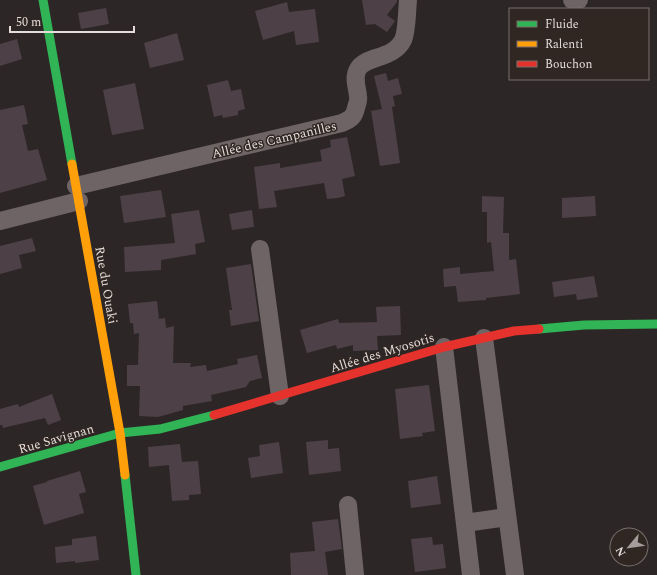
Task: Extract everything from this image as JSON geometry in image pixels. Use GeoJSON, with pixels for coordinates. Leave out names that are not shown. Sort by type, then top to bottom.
{"type":"FeatureCollection","features":[{"type":"Feature","properties":{"kind":"street","name":"Rue du Ouaki"},"geometry":{"type":"LineString","coordinates":[[43,0],[120,433],[136,575]]}},
{"type":"Feature","properties":{"kind":"street","name":"Allée des Campanilles"},"geometry":{"type":"LineString","coordinates":[[77,193],[350,120],[355,114],[358,98],[355,77],[359,68],[365,62],[388,55],[395,50],[404,39],[408,0]]}},
{"type":"Feature","properties":{"kind":"street"},"geometry":{"type":"LineString","coordinates":[[572,0],[578,0]]}},
{"type":"Feature","properties":{"kind":"street"},"geometry":{"type":"LineString","coordinates":[[0,221],[77,193]]}},
{"type":"Feature","properties":{"kind":"street"},"geometry":{"type":"LineString","coordinates":[[260,249],[280,396]]}},
{"type":"Feature","properties":{"kind":"street","name":"Allée des Myosotis"},"geometry":{"type":"LineString","coordinates":[[120,433],[160,428],[208,417],[444,347],[514,331],[576,326],[657,324]]}},
{"type":"Feature","properties":{"kind":"street"},"geometry":{"type":"LineString","coordinates":[[484,338],[515,575]]}},
{"type":"Feature","properties":{"kind":"street"},"geometry":{"type":"LineString","coordinates":[[444,347],[471,575]]}},
{"type":"Feature","properties":{"kind":"street","name":"Rue Savignan"},"geometry":{"type":"LineString","coordinates":[[0,468],[120,433]]}},
{"type":"Feature","properties":{"kind":"street"},"geometry":{"type":"LineString","coordinates":[[348,505],[355,575]]}},
{"type":"Feature","properties":{"kind":"street"},"geometry":{"type":"LineString","coordinates":[[465,523],[507,517]]}},
{"type":"Feature","properties":{"kind":"building"},"geometry":{"type":"Polygon","coordinates":[[[362,0],[397,0],[387,15],[395,21],[387,32],[375,24],[366,25],[362,0]]]}},
{"type":"Feature","properties":{"kind":"building"},"geometry":{"type":"Polygon","coordinates":[[[287,2],[289,12],[315,9],[319,42],[296,45],[294,31],[263,40],[255,11],[287,2]]]}},
{"type":"Feature","properties":{"kind":"building"},"geometry":{"type":"Polygon","coordinates":[[[106,8],[109,24],[81,29],[78,13],[106,8]]]}},
{"type":"Feature","properties":{"kind":"building"},"geometry":{"type":"Polygon","coordinates":[[[177,33],[184,60],[150,68],[144,43],[177,33]]]}},
{"type":"Feature","properties":{"kind":"building"},"geometry":{"type":"Polygon","coordinates":[[[17,39],[22,59],[0,66],[0,44],[17,39]]]}},
{"type":"Feature","properties":{"kind":"building"},"geometry":{"type":"Polygon","coordinates":[[[386,73],[388,81],[398,78],[402,94],[393,96],[395,106],[392,107],[400,163],[380,166],[371,111],[382,109],[374,76],[386,73]]]}},
{"type":"Feature","properties":{"kind":"building"},"geometry":{"type":"Polygon","coordinates":[[[228,80],[231,91],[241,89],[245,109],[238,111],[238,115],[223,118],[222,115],[214,117],[207,85],[228,80]]]}},
{"type":"Feature","properties":{"kind":"building"},"geometry":{"type":"Polygon","coordinates":[[[135,83],[144,129],[112,135],[103,90],[135,83]]]}},
{"type":"Feature","properties":{"kind":"building"},"geometry":{"type":"Polygon","coordinates":[[[24,105],[28,124],[22,125],[28,151],[38,149],[47,180],[0,193],[0,110],[24,105]]]}},
{"type":"Feature","properties":{"kind":"building"},"geometry":{"type":"Polygon","coordinates":[[[347,137],[355,176],[342,179],[345,196],[327,199],[324,183],[274,191],[277,207],[259,209],[254,167],[280,163],[280,168],[322,161],[320,150],[331,147],[330,140],[347,137]]]}},
{"type":"Feature","properties":{"kind":"building"},"geometry":{"type":"Polygon","coordinates":[[[161,190],[166,217],[124,223],[120,196],[161,190]]]}},
{"type":"Feature","properties":{"kind":"building"},"geometry":{"type":"Polygon","coordinates":[[[482,196],[504,197],[503,233],[509,233],[509,260],[516,259],[520,294],[486,298],[486,300],[458,302],[456,286],[444,287],[443,269],[460,267],[460,274],[494,271],[491,242],[487,243],[487,212],[482,212],[482,196]]]}},
{"type":"Feature","properties":{"kind":"building"},"geometry":{"type":"Polygon","coordinates":[[[595,196],[596,216],[562,218],[562,198],[595,196]]]}},
{"type":"Feature","properties":{"kind":"building"},"geometry":{"type":"Polygon","coordinates":[[[199,210],[205,242],[195,244],[196,254],[161,260],[161,270],[125,272],[124,247],[175,243],[171,214],[199,210]]]}},
{"type":"Feature","properties":{"kind":"building"},"geometry":{"type":"Polygon","coordinates":[[[252,210],[254,227],[232,230],[229,214],[252,210]]]}},
{"type":"Feature","properties":{"kind":"building"},"geometry":{"type":"Polygon","coordinates":[[[32,238],[36,251],[19,255],[22,268],[0,274],[0,246],[32,238]]]}},
{"type":"Feature","properties":{"kind":"building"},"geometry":{"type":"Polygon","coordinates":[[[251,264],[259,321],[231,326],[229,310],[232,310],[226,268],[251,264]]]}},
{"type":"Feature","properties":{"kind":"building"},"geometry":{"type":"Polygon","coordinates":[[[594,276],[598,297],[577,300],[576,294],[554,297],[552,282],[594,276]]]}},
{"type":"Feature","properties":{"kind":"building"},"geometry":{"type":"Polygon","coordinates":[[[157,301],[159,319],[165,318],[166,328],[174,326],[173,363],[191,363],[190,367],[206,365],[207,371],[238,364],[237,359],[257,355],[262,378],[250,381],[246,387],[211,395],[212,401],[183,406],[183,410],[158,417],[139,416],[140,386],[127,386],[127,365],[138,365],[139,333],[134,334],[133,323],[130,323],[128,304],[157,301]]]}},
{"type":"Feature","properties":{"kind":"building"},"geometry":{"type":"Polygon","coordinates":[[[400,306],[401,335],[377,336],[378,350],[353,351],[353,345],[337,349],[336,345],[307,353],[300,330],[338,319],[339,323],[377,322],[376,307],[400,306]]]}},
{"type":"Feature","properties":{"kind":"building"},"geometry":{"type":"Polygon","coordinates":[[[429,385],[435,431],[422,433],[423,436],[400,439],[395,389],[429,385]]]}},
{"type":"Feature","properties":{"kind":"building"},"geometry":{"type":"Polygon","coordinates":[[[52,394],[61,420],[48,425],[45,418],[3,428],[2,425],[0,425],[0,409],[18,404],[19,407],[52,394]]]}},
{"type":"Feature","properties":{"kind":"building"},"geometry":{"type":"Polygon","coordinates":[[[328,440],[328,449],[339,448],[341,471],[309,475],[306,442],[328,440]]]}},
{"type":"Feature","properties":{"kind":"building"},"geometry":{"type":"Polygon","coordinates":[[[279,442],[283,473],[251,478],[248,458],[260,456],[259,445],[279,442]]]}},
{"type":"Feature","properties":{"kind":"building"},"geometry":{"type":"Polygon","coordinates":[[[180,444],[182,462],[198,461],[201,494],[189,495],[189,500],[172,501],[169,465],[149,467],[148,447],[180,444]]]}},
{"type":"Feature","properties":{"kind":"building"},"geometry":{"type":"Polygon","coordinates":[[[80,471],[86,492],[79,494],[84,513],[44,525],[33,486],[80,471]]]}},
{"type":"Feature","properties":{"kind":"building"},"geometry":{"type":"Polygon","coordinates":[[[437,476],[441,504],[411,508],[408,481],[437,476]]]}},
{"type":"Feature","properties":{"kind":"building"},"geometry":{"type":"Polygon","coordinates":[[[338,519],[342,549],[325,552],[328,575],[291,575],[290,553],[315,551],[312,522],[338,519]]]}},
{"type":"Feature","properties":{"kind":"building"},"geometry":{"type":"Polygon","coordinates":[[[96,536],[99,560],[75,563],[75,561],[56,563],[55,547],[72,545],[72,539],[96,536]]]}},
{"type":"Feature","properties":{"kind":"building"},"geometry":{"type":"Polygon","coordinates":[[[432,537],[433,545],[443,544],[446,568],[415,572],[411,539],[432,537]]]}},
{"type":"Feature","properties":{"kind":"traffic: fast"},"geometry":{"type":"LineString","coordinates":[[43,0],[72,164]]}},
{"type":"Feature","properties":{"kind":"traffic: fast"},"geometry":{"type":"LineString","coordinates":[[539,329],[584,325],[657,324]]}},
{"type":"Feature","properties":{"kind":"traffic: fast"},"geometry":{"type":"LineString","coordinates":[[0,467],[120,433],[160,429],[214,415]]}},
{"type":"Feature","properties":{"kind":"traffic: fast"},"geometry":{"type":"LineString","coordinates":[[125,475],[136,575]]}},
{"type":"Feature","properties":{"kind":"traffic: slow"},"geometry":{"type":"LineString","coordinates":[[72,164],[120,433],[125,475]]}},
{"type":"Feature","properties":{"kind":"traffic: jam"},"geometry":{"type":"LineString","coordinates":[[214,415],[444,347],[514,331],[539,329]]}}]}
